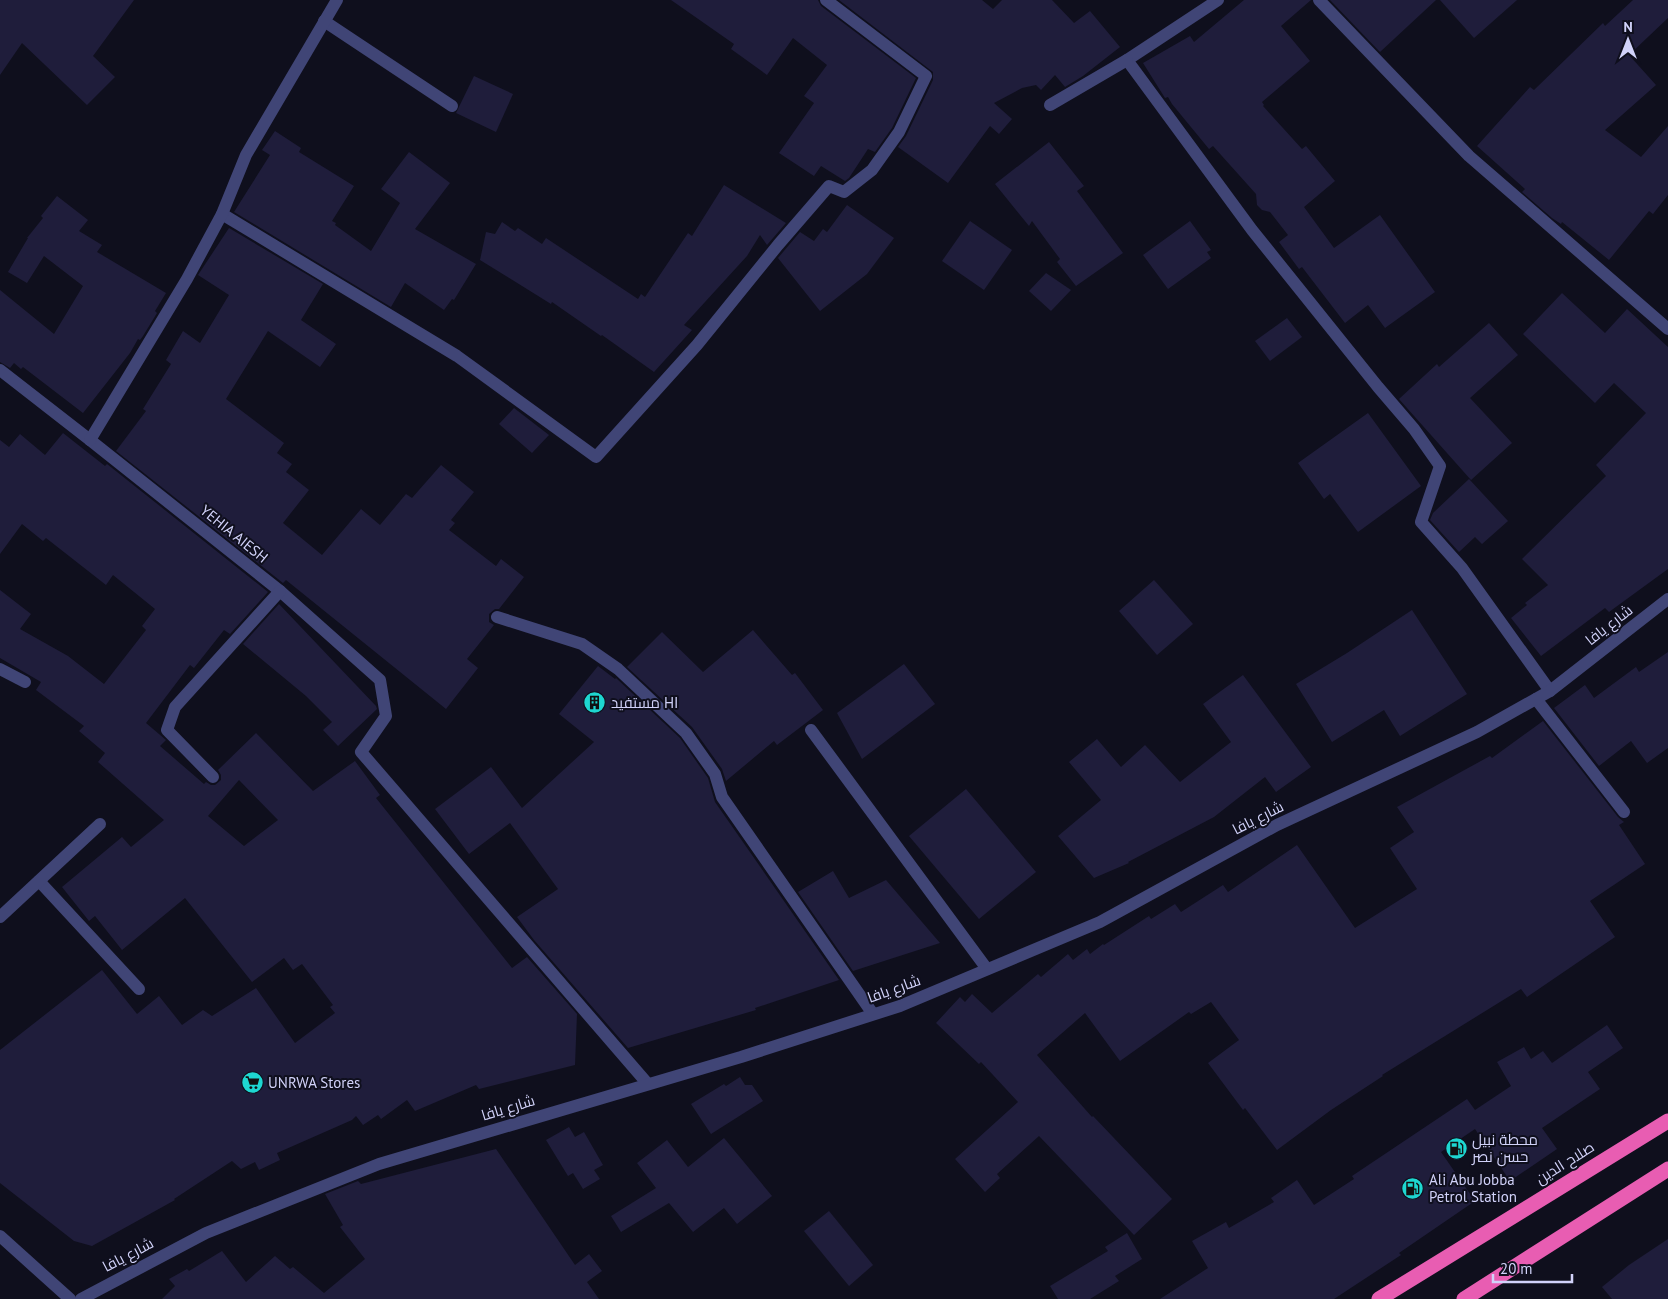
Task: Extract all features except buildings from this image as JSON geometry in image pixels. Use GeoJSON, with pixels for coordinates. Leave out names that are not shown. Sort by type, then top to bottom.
{"type":"FeatureCollection","features":[{"type":"Feature","properties":{"kind":"highway","name":"صلاح الدين"},"geometry":{"type":"LineString","coordinates":[[1379,1299],[1668,1121]]}},
{"type":"Feature","properties":{"kind":"highway"},"geometry":{"type":"LineString","coordinates":[[1464,1299],[1668,1169]]}},
{"type":"Feature","properties":{"kind":"street"},"geometry":{"type":"LineString","coordinates":[[90,440],[186,279],[222,214],[246,155],[337,0]]}},
{"type":"Feature","properties":{"kind":"street"},"geometry":{"type":"LineString","coordinates":[[222,214],[457,356],[596,457],[697,345],[778,245],[829,186],[844,192],[872,170],[899,132],[926,76],[826,0]]}},
{"type":"Feature","properties":{"kind":"street"},"geometry":{"type":"LineString","coordinates":[[1050,105],[1127,60],[1218,0]]}},
{"type":"Feature","properties":{"kind":"street"},"geometry":{"type":"LineString","coordinates":[[1319,0],[1469,156],[1668,329]]}},
{"type":"Feature","properties":{"kind":"street"},"geometry":{"type":"LineString","coordinates":[[324,21],[452,106]]}},
{"type":"Feature","properties":{"kind":"street"},"geometry":{"type":"LineString","coordinates":[[1127,60],[1252,230],[1414,429],[1440,466],[1421,522],[1462,568],[1550,691]]}},
{"type":"Feature","properties":{"kind":"street","name":"YEHIA AIESH"},"geometry":{"type":"LineString","coordinates":[[0,370],[280,592],[380,680],[386,716],[361,752],[647,1083]]}},
{"type":"Feature","properties":{"kind":"street"},"geometry":{"type":"LineString","coordinates":[[213,777],[167,730],[172,715],[175,707],[280,592]]}},
{"type":"Feature","properties":{"kind":"street","name":"شارع يافا"},"geometry":{"type":"LineString","coordinates":[[81,1299],[206,1233],[379,1164],[647,1083],[741,1057],[900,1006],[1100,922],[1277,826],[1477,732],[1536,699],[1550,691],[1668,599]]}},
{"type":"Feature","properties":{"kind":"street"},"geometry":{"type":"LineString","coordinates":[[497,617],[582,644],[618,669],[686,734],[715,774],[722,797],[873,1014]]}},
{"type":"Feature","properties":{"kind":"street"},"geometry":{"type":"LineString","coordinates":[[0,669],[25,682]]}},
{"type":"Feature","properties":{"kind":"street"},"geometry":{"type":"LineString","coordinates":[[1536,699],[1624,812]]}},
{"type":"Feature","properties":{"kind":"street"},"geometry":{"type":"LineString","coordinates":[[811,730],[987,969]]}},
{"type":"Feature","properties":{"kind":"street"},"geometry":{"type":"LineString","coordinates":[[0,917],[100,824]]}},
{"type":"Feature","properties":{"kind":"street"},"geometry":{"type":"LineString","coordinates":[[39,881],[139,989]]}},
{"type":"Feature","properties":{"kind":"street"},"geometry":{"type":"LineString","coordinates":[[0,1236],[70,1299]]}},
{"type":"Feature","properties":{"kind":"place","name":"مستفيد HI"},"geometry":{"type":"Point","coordinates":[595,703]}},
{"type":"Feature","properties":{"kind":"place","name":"UNRWA Stores"},"geometry":{"type":"Point","coordinates":[252,1083]}},
{"type":"Feature","properties":{"kind":"place","name":"محطة نبيل حسن نصر"},"geometry":{"type":"Point","coordinates":[1456,1149]}},
{"type":"Feature","properties":{"kind":"place","name":"Ali Abu Jobba Petrol Station"},"geometry":{"type":"Point","coordinates":[1413,1189]}}]}
